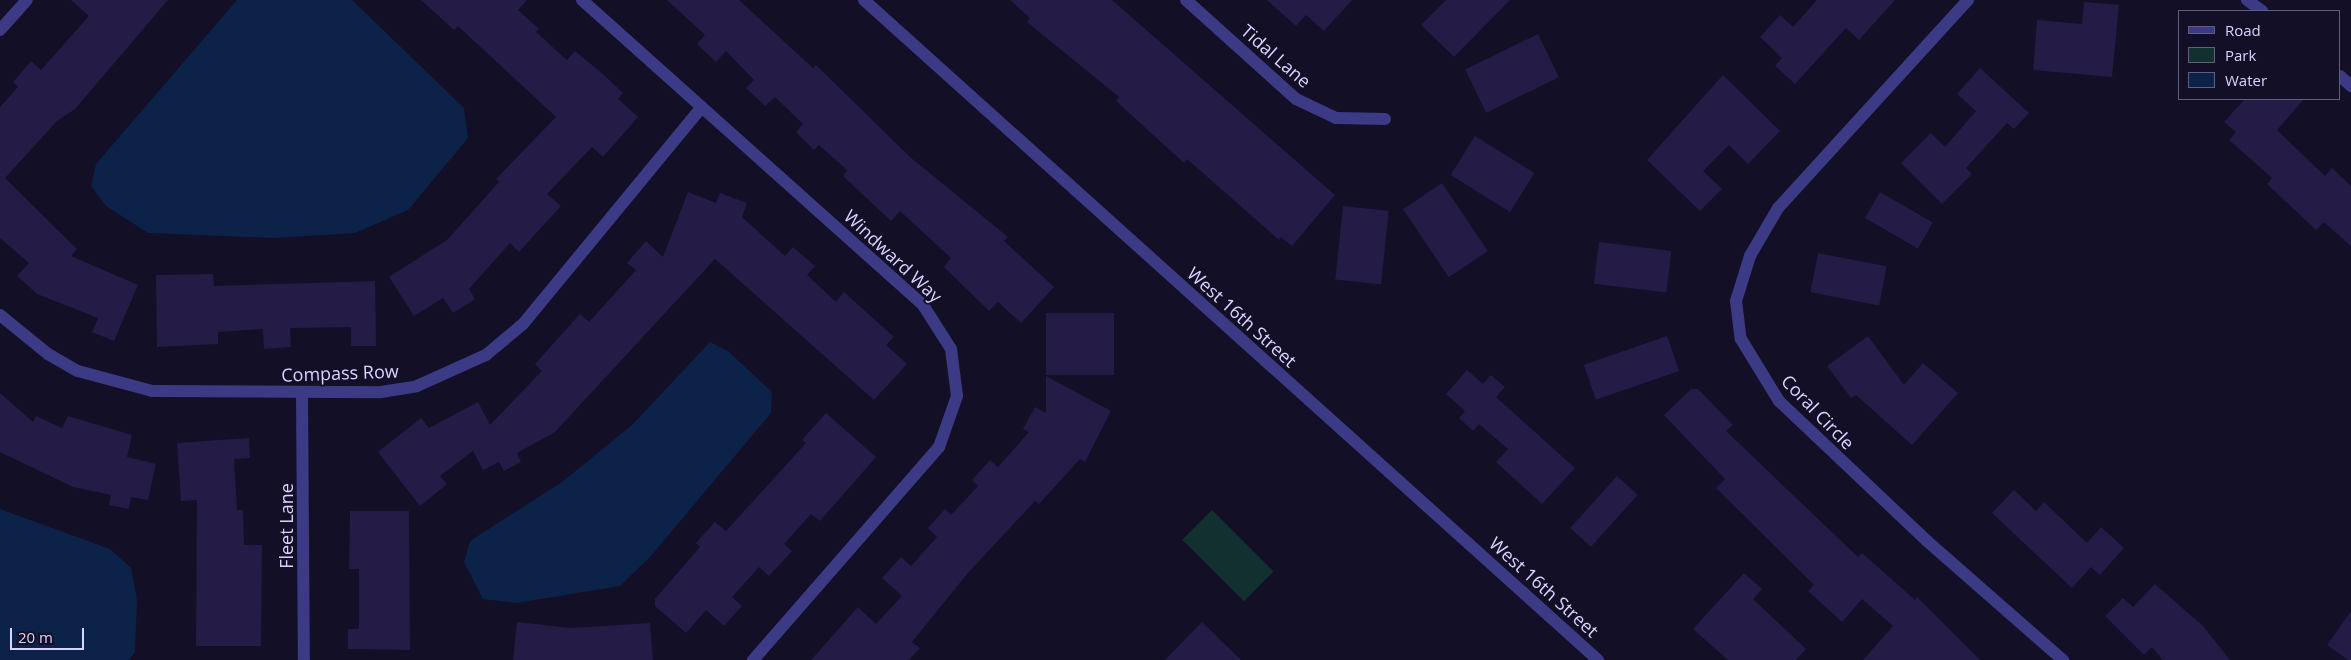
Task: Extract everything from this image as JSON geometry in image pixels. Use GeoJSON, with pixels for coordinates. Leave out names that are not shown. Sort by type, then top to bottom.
{"type":"FeatureCollection","features":[{"type":"Feature","properties":{"kind":"street"},"geometry":{"type":"LineString","coordinates":[[0,30],[27,0]]}},
{"type":"Feature","properties":{"kind":"street","name":"Windward Way"},"geometry":{"type":"LineString","coordinates":[[582,0],[923,305],[940,325],[957,372],[952,421],[939,447],[753,660]]}},
{"type":"Feature","properties":{"kind":"street","name":"West 16th Street"},"geometry":{"type":"LineString","coordinates":[[864,0],[1598,660]]}},
{"type":"Feature","properties":{"kind":"street","name":"Tidal Lane"},"geometry":{"type":"LineString","coordinates":[[1186,0],[1296,99],[1336,118],[1384,119]]}},
{"type":"Feature","properties":{"kind":"street","name":"Coral Circle"},"geometry":{"type":"LineString","coordinates":[[1968,0],[1778,208],[1750,256],[1736,301],[1741,339],[1779,401],[1927,541],[2063,660]]}},
{"type":"Feature","properties":{"kind":"street"},"geometry":{"type":"LineString","coordinates":[[2247,0],[2261,10]]}},
{"type":"Feature","properties":{"kind":"street"},"geometry":{"type":"LineString","coordinates":[[2341,77],[2351,86]]}},
{"type":"Feature","properties":{"kind":"street","name":"Compass Row"},"geometry":{"type":"LineString","coordinates":[[0,315],[48,354],[112,384],[172,392],[381,392],[417,386],[486,355],[523,324],[702,107]]}},
{"type":"Feature","properties":{"kind":"street","name":"Fleet Lane"},"geometry":{"type":"LineString","coordinates":[[302,392],[304,660]]}},
{"type":"Feature","properties":{"kind":"green space"},"geometry":{"type":"Polygon","coordinates":[[[1212,510],[1274,572],[1244,601],[1182,540],[1212,510]]]}},
{"type":"Feature","properties":{"kind":"water"},"geometry":{"type":"Polygon","coordinates":[[[237,0],[352,0],[464,108],[468,138],[408,210],[355,233],[274,238],[148,233],[106,206],[91,186],[96,164],[237,0]]]}},
{"type":"Feature","properties":{"kind":"water"},"geometry":{"type":"Polygon","coordinates":[[[710,342],[728,351],[772,392],[771,413],[650,557],[620,586],[516,603],[483,599],[464,562],[470,541],[562,482],[632,425],[710,342]]]}},
{"type":"Feature","properties":{"kind":"water"},"geometry":{"type":"Polygon","coordinates":[[[0,509],[110,549],[131,568],[137,600],[135,652],[129,660],[0,660],[0,509]]]}},
{"type":"Feature","properties":{"kind":"building"},"geometry":{"type":"Polygon","coordinates":[[[71,0],[168,0],[75,109],[57,121],[5,178],[77,249],[71,256],[138,285],[114,341],[92,332],[98,318],[37,294],[17,276],[29,263],[0,238],[0,107],[18,87],[13,82],[31,61],[41,70],[89,16],[71,0]]]}},
{"type":"Feature","properties":{"kind":"building"},"geometry":{"type":"Polygon","coordinates":[[[421,0],[527,0],[518,10],[539,29],[536,32],[567,60],[575,51],[604,75],[623,93],[618,99],[638,117],[603,157],[592,147],[547,194],[561,206],[519,252],[510,243],[469,289],[475,299],[453,313],[443,298],[414,316],[389,277],[447,240],[499,182],[496,179],[556,117],[458,26],[454,30],[421,0]]]}},
{"type":"Feature","properties":{"kind":"building"},"geometry":{"type":"Polygon","coordinates":[[[667,0],[739,0],[813,68],[816,65],[910,157],[1008,237],[1004,241],[1054,287],[1021,323],[998,302],[989,311],[944,267],[951,258],[900,211],[891,221],[843,176],[847,170],[819,145],[814,150],[796,132],[803,124],[775,97],[765,106],[746,88],[754,80],[726,51],[716,62],[697,44],[705,35],[667,0]]]}},
{"type":"Feature","properties":{"kind":"building"},"geometry":{"type":"Polygon","coordinates":[[[1010,0],[1112,0],[1335,195],[1292,246],[1281,237],[1279,240],[1187,159],[1184,163],[1116,101],[1119,97],[1027,22],[1030,18],[1010,0]]]}},
{"type":"Feature","properties":{"kind":"building"},"geometry":{"type":"Polygon","coordinates":[[[1267,0],[1352,0],[1324,31],[1306,15],[1296,26],[1267,0]]]}},
{"type":"Feature","properties":{"kind":"building"},"geometry":{"type":"Polygon","coordinates":[[[1446,0],[1510,0],[1454,57],[1421,25],[1446,0]]]}},
{"type":"Feature","properties":{"kind":"building"},"geometry":{"type":"Polygon","coordinates":[[[1817,0],[1895,0],[1859,40],[1846,28],[1795,84],[1775,66],[1782,58],[1760,37],[1780,15],[1793,27],[1817,0]]]}},
{"type":"Feature","properties":{"kind":"building"},"geometry":{"type":"Polygon","coordinates":[[[2084,2],[2119,5],[2112,77],[2033,70],[2037,20],[2082,24],[2084,2]]]}},
{"type":"Feature","properties":{"kind":"building"},"geometry":{"type":"Polygon","coordinates":[[[1538,34],[1559,77],[1486,113],[1465,70],[1538,34]]]}},
{"type":"Feature","properties":{"kind":"building"},"geometry":{"type":"Polygon","coordinates":[[[1980,68],[2029,113],[2014,129],[2007,123],[1966,168],[1972,174],[1942,204],[1901,163],[1931,133],[1945,147],[1976,111],[1957,94],[1980,68]]]}},
{"type":"Feature","properties":{"kind":"building"},"geometry":{"type":"Polygon","coordinates":[[[1723,75],[1780,131],[1748,164],[1729,145],[1703,171],[1722,189],[1700,211],[1647,160],[1723,75]]]}},
{"type":"Feature","properties":{"kind":"building"},"geometry":{"type":"Polygon","coordinates":[[[2244,100],[2303,100],[2277,130],[2325,176],[2332,168],[2351,186],[2351,246],[2324,222],[2316,230],[2267,184],[2272,178],[2229,140],[2236,132],[2224,122],[2244,100]]]}},
{"type":"Feature","properties":{"kind":"building"},"geometry":{"type":"Polygon","coordinates":[[[1475,136],[1534,173],[1510,212],[1451,175],[1475,136]]]}},
{"type":"Feature","properties":{"kind":"building"},"geometry":{"type":"Polygon","coordinates":[[[1442,183],[1488,251],[1449,277],[1403,209],[1442,183]]]}},
{"type":"Feature","properties":{"kind":"building"},"geometry":{"type":"Polygon","coordinates":[[[688,192],[716,203],[720,193],[747,203],[742,217],[785,256],[793,247],[815,266],[807,275],[836,302],[844,292],[894,337],[886,345],[907,364],[874,400],[715,259],[555,432],[517,453],[521,462],[504,471],[499,462],[483,470],[473,451],[440,476],[447,484],[420,506],[378,452],[421,418],[429,428],[478,402],[490,425],[542,371],[535,364],[580,314],[589,322],[636,270],[627,263],[646,241],[663,257],[688,192]]]}},
{"type":"Feature","properties":{"kind":"building"},"geometry":{"type":"Polygon","coordinates":[[[1880,192],[1933,223],[1918,248],[1865,218],[1880,192]]]}},
{"type":"Feature","properties":{"kind":"building"},"geometry":{"type":"Polygon","coordinates":[[[1343,206],[1389,211],[1381,284],[1335,280],[1343,206]]]}},
{"type":"Feature","properties":{"kind":"building"},"geometry":{"type":"Polygon","coordinates":[[[1599,242],[1671,251],[1666,293],[1594,284],[1599,242]]]}},
{"type":"Feature","properties":{"kind":"building"},"geometry":{"type":"Polygon","coordinates":[[[1818,253],[1887,266],[1879,306],[1810,292],[1818,253]]]}},
{"type":"Feature","properties":{"kind":"building"},"geometry":{"type":"Polygon","coordinates":[[[213,274],[214,286],[375,281],[376,346],[351,346],[351,327],[290,328],[291,347],[264,349],[263,329],[218,332],[218,344],[157,347],[156,275],[213,274]]]}},
{"type":"Feature","properties":{"kind":"building"},"geometry":{"type":"Polygon","coordinates":[[[1046,313],[1114,313],[1114,375],[1046,375],[1046,313]]]}},
{"type":"Feature","properties":{"kind":"building"},"geometry":{"type":"Polygon","coordinates":[[[1667,336],[1679,371],[1596,400],[1584,365],[1667,336]]]}},
{"type":"Feature","properties":{"kind":"building"},"geometry":{"type":"Polygon","coordinates":[[[1868,336],[1904,385],[1923,363],[1958,393],[1912,445],[1856,395],[1851,398],[1827,366],[1868,336]]]}},
{"type":"Feature","properties":{"kind":"building"},"geometry":{"type":"Polygon","coordinates":[[[1467,370],[1483,384],[1491,375],[1505,387],[1496,397],[1575,468],[1542,504],[1496,462],[1508,449],[1479,424],[1473,431],[1459,418],[1465,411],[1446,394],[1467,370]]]}},
{"type":"Feature","properties":{"kind":"building"},"geometry":{"type":"Polygon","coordinates":[[[1046,376],[1111,411],[1085,462],[1080,459],[1039,504],[1035,501],[967,574],[912,642],[920,648],[909,660],[811,660],[858,607],[876,624],[902,596],[882,578],[901,557],[911,566],[937,537],[928,528],[945,509],[951,515],[978,486],[972,480],[990,460],[998,467],[1029,432],[1023,429],[1035,407],[1046,413],[1046,376]]]}},
{"type":"Feature","properties":{"kind":"building"},"geometry":{"type":"Polygon","coordinates":[[[1691,389],[1698,389],[1733,425],[1726,431],[1858,557],[1862,553],[1915,600],[1917,597],[1980,660],[1863,660],[1893,626],[1862,599],[1842,622],[1808,591],[1814,585],[1716,488],[1725,479],[1664,415],[1691,389]]]}},
{"type":"Feature","properties":{"kind":"building"},"geometry":{"type":"Polygon","coordinates":[[[0,393],[33,422],[36,416],[62,428],[68,416],[132,435],[127,457],[156,464],[148,500],[131,497],[129,509],[109,505],[111,495],[73,487],[0,452],[0,393]]]}},
{"type":"Feature","properties":{"kind":"building"},"geometry":{"type":"Polygon","coordinates":[[[826,413],[876,457],[820,521],[811,514],[784,544],[792,551],[769,576],[759,567],[732,597],[742,606],[724,626],[706,610],[686,633],[655,606],[655,599],[700,547],[696,543],[715,522],[726,531],[806,443],[802,440],[826,413]]]}},
{"type":"Feature","properties":{"kind":"building"},"geometry":{"type":"Polygon","coordinates":[[[249,438],[250,458],[234,459],[237,510],[243,510],[244,545],[262,545],[261,646],[196,646],[197,500],[181,501],[177,443],[249,438]]]}},
{"type":"Feature","properties":{"kind":"building"},"geometry":{"type":"Polygon","coordinates":[[[1617,476],[1638,495],[1591,547],[1570,528],[1617,476]]]}},
{"type":"Feature","properties":{"kind":"building"},"geometry":{"type":"Polygon","coordinates":[[[2014,490],[2036,511],[2044,502],[2087,543],[2101,527],[2124,548],[2100,575],[2091,567],[2072,588],[1992,513],[2014,490]]]}},
{"type":"Feature","properties":{"kind":"building"},"geometry":{"type":"Polygon","coordinates":[[[350,511],[409,511],[410,650],[348,649],[348,629],[359,629],[359,569],[349,569],[350,511]]]}},
{"type":"Feature","properties":{"kind":"building"},"geometry":{"type":"Polygon","coordinates":[[[1744,573],[1762,589],[1753,599],[1806,649],[1796,660],[1728,660],[1693,629],[1744,573]]]}},
{"type":"Feature","properties":{"kind":"building"},"geometry":{"type":"Polygon","coordinates":[[[2155,584],[2203,626],[2230,660],[2163,660],[2152,647],[2144,655],[2105,616],[2123,598],[2133,607],[2155,584]]]}},
{"type":"Feature","properties":{"kind":"building"},"geometry":{"type":"Polygon","coordinates":[[[2351,611],[2351,660],[2348,660],[2327,645],[2351,611]]]}},
{"type":"Feature","properties":{"kind":"building"},"geometry":{"type":"Polygon","coordinates":[[[517,622],[570,628],[650,623],[653,660],[513,660],[517,622]]]}},
{"type":"Feature","properties":{"kind":"building"},"geometry":{"type":"Polygon","coordinates":[[[1202,622],[1241,660],[1165,660],[1202,622]]]}}]}
